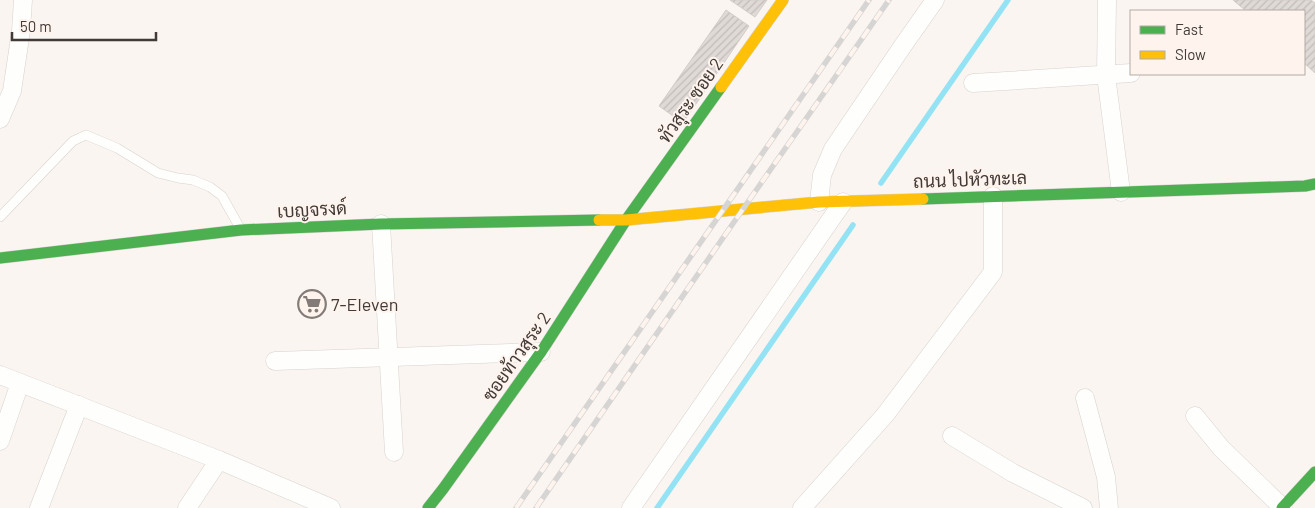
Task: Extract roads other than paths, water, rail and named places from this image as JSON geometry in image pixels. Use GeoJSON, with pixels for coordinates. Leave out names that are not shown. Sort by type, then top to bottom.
{"type":"FeatureCollection","features":[{"type":"Feature","properties":{"kind":"street"},"geometry":{"type":"LineString","coordinates":[[0,119],[12,91],[21,31],[23,0]]}},
{"type":"Feature","properties":{"kind":"street","name":"ทัวสุระ ซอย 2"},"geometry":{"type":"LineString","coordinates":[[626,220],[783,0]]}},
{"type":"Feature","properties":{"kind":"street"},"geometry":{"type":"LineString","coordinates":[[820,202],[822,175],[833,149],[935,0]]}},
{"type":"Feature","properties":{"kind":"street"},"geometry":{"type":"LineString","coordinates":[[1107,0],[1106,75],[1121,192]]}},
{"type":"Feature","properties":{"kind":"street"},"geometry":{"type":"LineString","coordinates":[[973,83],[1130,73]]}},
{"type":"Feature","properties":{"kind":"street","name":"ถนน ไปหัวทะเล"},"geometry":{"type":"LineString","coordinates":[[626,220],[820,202],[1305,186],[1315,184]]}},
{"type":"Feature","properties":{"kind":"street"},"geometry":{"type":"LineString","coordinates":[[802,508],[885,415],[993,272],[993,196]]}},
{"type":"Feature","properties":{"kind":"street"},"geometry":{"type":"LineString","coordinates":[[631,508],[844,202]]}},
{"type":"Feature","properties":{"kind":"street","name":"เบญจรงด์"},"geometry":{"type":"LineString","coordinates":[[2,255],[241,230],[381,224],[626,220]]}},
{"type":"Feature","properties":{"kind":"street","name":"ซอยท้าวสุระ 2"},"geometry":{"type":"LineString","coordinates":[[428,508],[444,489],[541,352],[626,220]]}},
{"type":"Feature","properties":{"kind":"street"},"geometry":{"type":"LineString","coordinates":[[381,224],[394,452]]}},
{"type":"Feature","properties":{"kind":"street"},"geometry":{"type":"LineString","coordinates":[[275,362],[541,352]]}},
{"type":"Feature","properties":{"kind":"street"},"geometry":{"type":"LineString","coordinates":[[0,375],[219,460],[332,508]]}},
{"type":"Feature","properties":{"kind":"street"},"geometry":{"type":"LineString","coordinates":[[0,441],[20,383]]}},
{"type":"Feature","properties":{"kind":"street"},"geometry":{"type":"LineString","coordinates":[[1085,398],[1106,477],[1110,508]]}},
{"type":"Feature","properties":{"kind":"street"},"geometry":{"type":"LineString","coordinates":[[39,508],[79,405]]}},
{"type":"Feature","properties":{"kind":"street"},"geometry":{"type":"LineString","coordinates":[[1195,416],[1221,448],[1283,508],[1315,472]]}},
{"type":"Feature","properties":{"kind":"street"},"geometry":{"type":"LineString","coordinates":[[952,436],[1013,473],[1083,508]]}},
{"type":"Feature","properties":{"kind":"street"},"geometry":{"type":"LineString","coordinates":[[187,508],[219,460]]}},
{"type":"Feature","properties":{"kind":"lane"},"geometry":{"type":"LineString","coordinates":[[0,217],[73,141],[86,135],[117,148],[158,173],[193,180],[210,187],[222,196],[241,230]]}},
{"type":"Feature","properties":{"kind":"waterway"},"geometry":{"type":"LineString","coordinates":[[881,183],[1008,0]]}},
{"type":"Feature","properties":{"kind":"waterway"},"geometry":{"type":"LineString","coordinates":[[657,508],[853,225]]}},
{"type":"Feature","properties":{"kind":"railway"},"geometry":{"type":"LineString","coordinates":[[516,508],[869,0]]}},
{"type":"Feature","properties":{"kind":"railway"},"geometry":{"type":"LineString","coordinates":[[536,508],[889,0]]}},
{"type":"Feature","properties":{"kind":"place","name":"7-Eleven"},"geometry":{"type":"Point","coordinates":[312,304]}}]}
